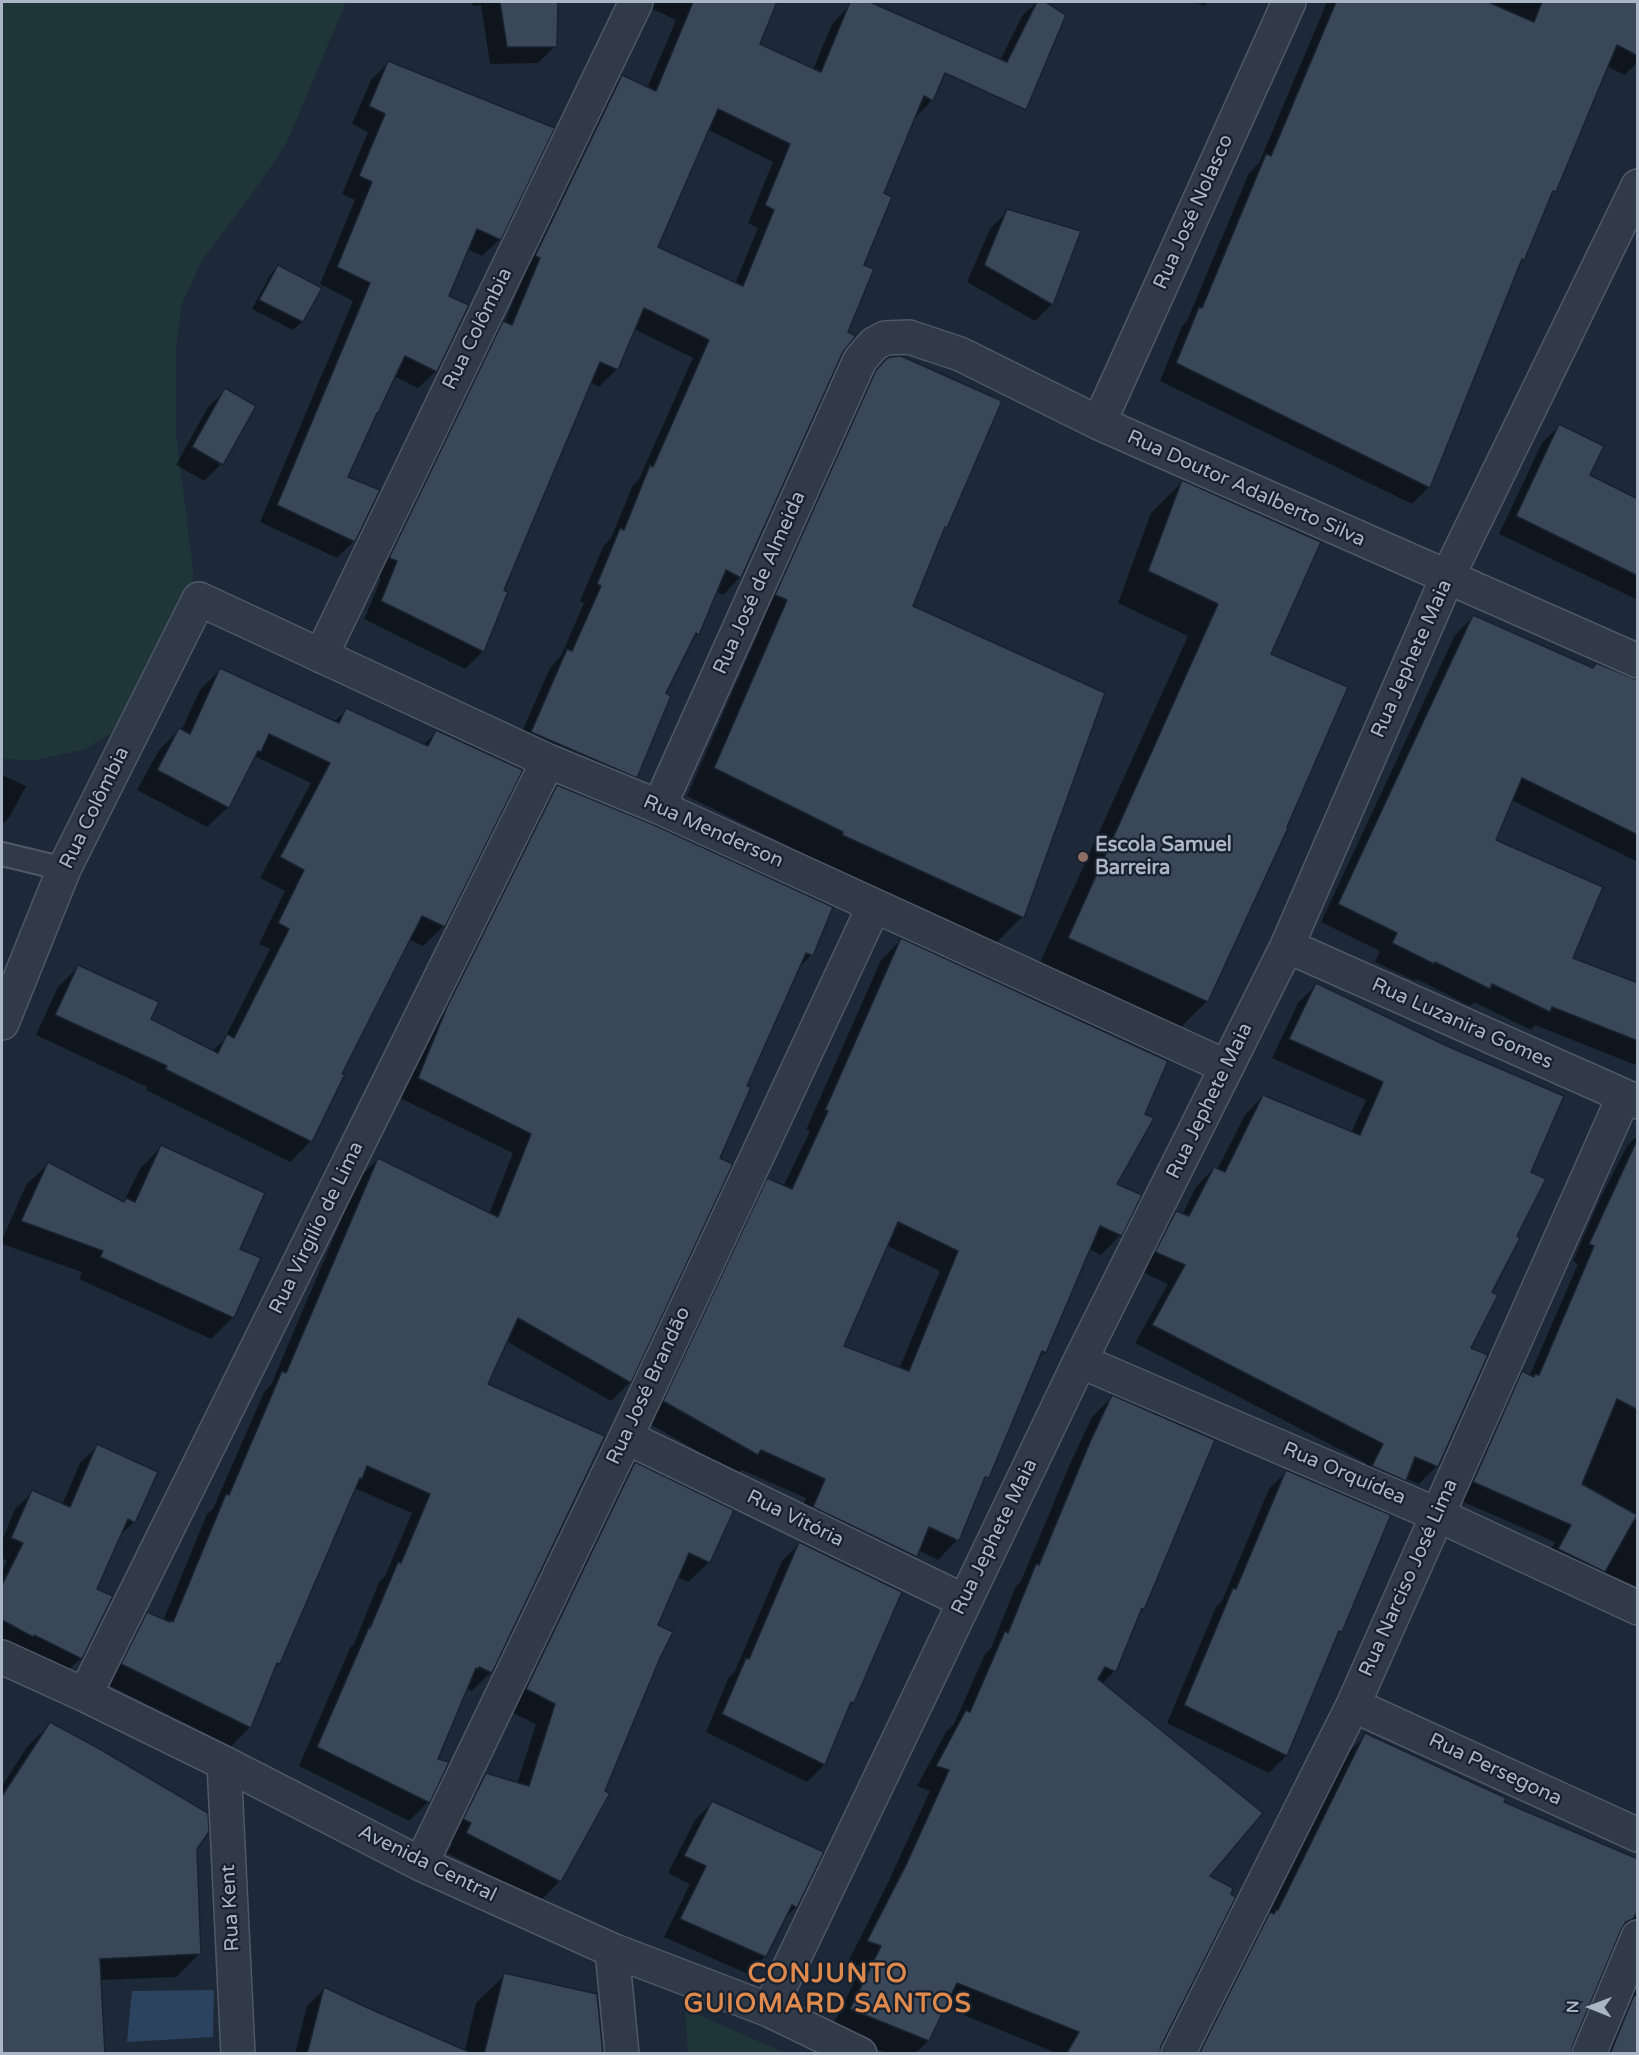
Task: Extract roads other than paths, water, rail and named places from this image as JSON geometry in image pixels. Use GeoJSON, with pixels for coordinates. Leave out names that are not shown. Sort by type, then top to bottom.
{"type":"FeatureCollection","features":[{"type":"Feature","properties":{"kind":"street","name":"Rua Colômbia"},"geometry":{"type":"LineString","coordinates":[[321,656],[636,2]]}},
{"type":"Feature","properties":{"kind":"street","name":"Rua José Nolasco"},"geometry":{"type":"LineString","coordinates":[[1099,423],[1289,2]]}},
{"type":"Feature","properties":{"kind":"street","name":"Rua Jephete Maia"},"geometry":{"type":"LineString","coordinates":[[769,2010],[1080,1361],[1287,946],[1447,578],[1633,207]]}},
{"type":"Feature","properties":{"kind":"street","name":"Rua Doutor Adalberto Silva"},"geometry":{"type":"LineString","coordinates":[[861,360],[874,344],[885,338],[901,336],[919,339],[960,354],[1099,423],[1638,661]]}},
{"type":"Feature","properties":{"kind":"street","name":"Rua José de Almeida"},"geometry":{"type":"LineString","coordinates":[[659,807],[861,360]]}},
{"type":"Feature","properties":{"kind":"street","name":"Rua Colômbia"},"geometry":{"type":"LineString","coordinates":[[2,1023],[64,869],[199,599]]}},
{"type":"Feature","properties":{"kind":"street","name":"Rua Menderson"},"geometry":{"type":"LineString","coordinates":[[199,599],[548,761],[659,807],[1227,1067]]}},
{"type":"Feature","properties":{"kind":"street","name":"Rua Virgilío de Lima"},"geometry":{"type":"LineString","coordinates":[[85,1695],[548,761]]}},
{"type":"Feature","properties":{"kind":"street","name":"Rua José Brandão"},"geometry":{"type":"LineString","coordinates":[[422,1864],[626,1437],[874,906]]}},
{"type":"Feature","properties":{"kind":"street","name":"Rua Luzanira Gomes"},"geometry":{"type":"LineString","coordinates":[[1287,946],[1631,1099]]}},
{"type":"Feature","properties":{"kind":"street","name":"Rua Narciso José Lima"},"geometry":{"type":"LineString","coordinates":[[1178,2054],[1353,1705],[1438,1515],[1631,1099]]}},
{"type":"Feature","properties":{"kind":"street","name":"Rua Orquídea"},"geometry":{"type":"LineString","coordinates":[[1080,1361],[1438,1515],[1638,1608]]}},
{"type":"Feature","properties":{"kind":"street","name":"Rua Vitória"},"geometry":{"type":"LineString","coordinates":[[626,1437],[964,1601]]}},
{"type":"Feature","properties":{"kind":"street","name":"Avenida Central"},"geometry":{"type":"LineString","coordinates":[[2,1657],[224,1763],[422,1864],[612,1950],[769,2010],[860,2054]]}},
{"type":"Feature","properties":{"kind":"street","name":"Rua Persegona"},"geometry":{"type":"LineString","coordinates":[[1353,1705],[1638,1835]]}},
{"type":"Feature","properties":{"kind":"street","name":"Rua Kent"},"geometry":{"type":"LineString","coordinates":[[224,1763],[238,2054]]}},
{"type":"Feature","properties":{"kind":"street"},"geometry":{"type":"LineString","coordinates":[[1589,2054],[1638,1937]]}},
{"type":"Feature","properties":{"kind":"street"},"geometry":{"type":"LineString","coordinates":[[612,1950],[622,2054]]}},
{"type":"Feature","properties":{"kind":"lane"},"geometry":{"type":"LineString","coordinates":[[2,854],[64,869]]}},
{"type":"Feature","properties":{"kind":"water"},"geometry":{"type":"Polygon","coordinates":[[[214,1990],[213,2037],[127,2042],[132,1991],[214,1990]]]}},
{"type":"Feature","properties":{"kind":"place","name":"Escola Samuel Barreira"},"geometry":{"type":"Point","coordinates":[1083,857]}},
{"type":"Feature","properties":{"kind":"district","name":"CONJUNTO GUIOMARD SANTOS"},"geometry":{"type":"Point","coordinates":[828,1990]}}]}
